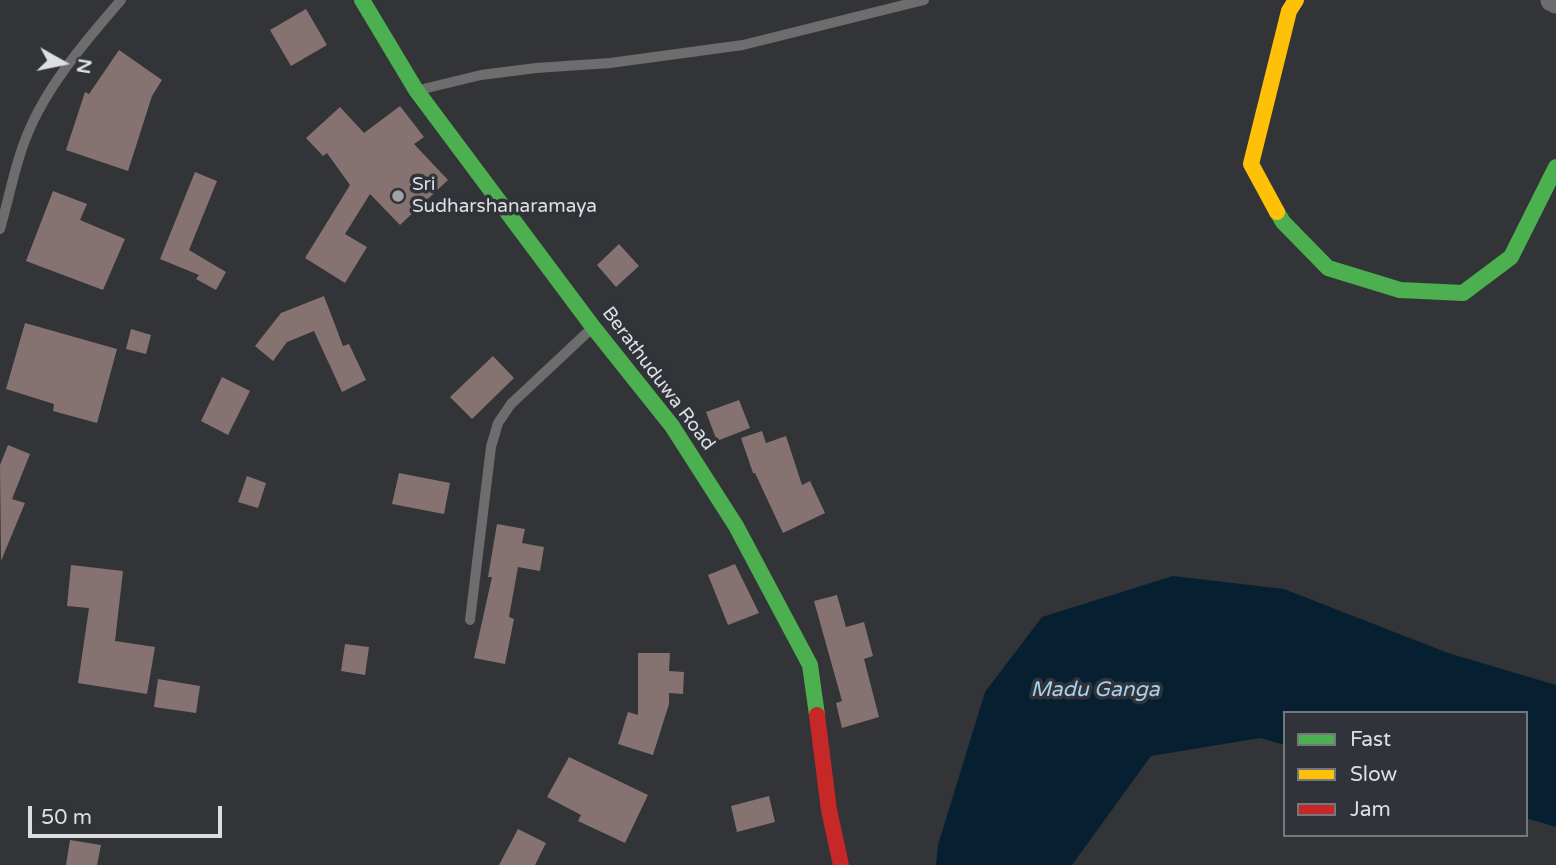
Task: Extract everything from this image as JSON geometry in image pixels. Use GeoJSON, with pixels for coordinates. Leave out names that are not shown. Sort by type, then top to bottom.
{"type":"FeatureCollection","features":[{"type":"Feature","properties":{"kind":"street","name":"Berathuduwa Road"},"geometry":{"type":"LineString","coordinates":[[362,0],[416,90],[593,327],[672,426],[736,526],[810,665],[829,810],[841,865]]}},
{"type":"Feature","properties":{"kind":"street"},"geometry":{"type":"LineString","coordinates":[[1296,0],[1289,11],[1251,163],[1283,222],[1328,268],[1401,290],[1462,293],[1511,257],[1556,167]]}},
{"type":"Feature","properties":{"kind":"lane"},"geometry":{"type":"LineString","coordinates":[[0,229],[29,129],[42,102],[100,23],[121,0]]}},
{"type":"Feature","properties":{"kind":"lane"},"geometry":{"type":"LineString","coordinates":[[416,90],[481,75],[610,63],[743,45],[924,0]]}},
{"type":"Feature","properties":{"kind":"lane"},"geometry":{"type":"LineString","coordinates":[[470,620],[491,447],[498,423],[511,404],[593,327]]}},
{"type":"Feature","properties":{"kind":"water","name":"Madu Ganga"},"geometry":{"type":"Polygon","coordinates":[[[1173,576],[1284,589],[1448,653],[1556,685],[1556,827],[1528,819],[1528,711],[1283,711],[1283,744],[1260,738],[1151,756],[1072,865],[936,865],[938,845],[985,692],[1042,617],[1173,576]]]}},
{"type":"Feature","properties":{"kind":"building"},"geometry":{"type":"Polygon","coordinates":[[[306,9],[327,45],[291,66],[270,30],[306,9]]]}},
{"type":"Feature","properties":{"kind":"building"},"geometry":{"type":"Polygon","coordinates":[[[119,50],[162,80],[152,96],[128,171],[66,150],[85,92],[89,94],[119,50]]]}},
{"type":"Feature","properties":{"kind":"building"},"geometry":{"type":"Polygon","coordinates":[[[400,106],[424,137],[414,144],[448,180],[400,225],[370,194],[345,234],[367,247],[345,283],[305,258],[350,185],[327,153],[323,156],[306,138],[340,107],[364,133],[400,106]]]}},
{"type":"Feature","properties":{"kind":"building"},"geometry":{"type":"Polygon","coordinates":[[[195,172],[217,181],[189,250],[226,272],[216,290],[196,279],[199,275],[160,259],[195,172]]]}},
{"type":"Feature","properties":{"kind":"building"},"geometry":{"type":"Polygon","coordinates":[[[53,191],[87,204],[80,220],[125,239],[103,290],[26,261],[53,191]]]}},
{"type":"Feature","properties":{"kind":"building"},"geometry":{"type":"Polygon","coordinates":[[[619,244],[639,266],[616,287],[597,265],[619,244]]]}},
{"type":"Feature","properties":{"kind":"building"},"geometry":{"type":"Polygon","coordinates":[[[324,296],[343,346],[349,344],[366,380],[342,392],[314,331],[287,342],[273,361],[255,346],[281,313],[324,296]]]}},
{"type":"Feature","properties":{"kind":"building"},"geometry":{"type":"Polygon","coordinates":[[[25,323],[117,349],[97,423],[53,411],[54,404],[6,389],[25,323]]]}},
{"type":"Feature","properties":{"kind":"building"},"geometry":{"type":"Polygon","coordinates":[[[131,329],[151,335],[146,354],[126,349],[131,329]]]}},
{"type":"Feature","properties":{"kind":"building"},"geometry":{"type":"Polygon","coordinates":[[[493,356],[514,378],[472,419],[450,397],[493,356]]]}},
{"type":"Feature","properties":{"kind":"building"},"geometry":{"type":"Polygon","coordinates":[[[222,377],[250,391],[228,435],[201,421],[222,377]]]}},
{"type":"Feature","properties":{"kind":"building"},"geometry":{"type":"Polygon","coordinates":[[[739,400],[750,428],[717,441],[706,412],[739,400]]]}},
{"type":"Feature","properties":{"kind":"building"},"geometry":{"type":"Polygon","coordinates":[[[762,431],[766,443],[786,436],[802,485],[810,481],[825,513],[783,533],[753,473],[741,438],[762,431]]]}},
{"type":"Feature","properties":{"kind":"building"},"geometry":{"type":"Polygon","coordinates":[[[8,445],[30,454],[12,499],[25,503],[1,561],[0,465],[8,445]]]}},
{"type":"Feature","properties":{"kind":"building"},"geometry":{"type":"Polygon","coordinates":[[[399,473],[450,483],[444,514],[392,504],[399,473]]]}},
{"type":"Feature","properties":{"kind":"building"},"geometry":{"type":"Polygon","coordinates":[[[247,476],[266,483],[258,508],[238,502],[247,476]]]}},
{"type":"Feature","properties":{"kind":"building"},"geometry":{"type":"Polygon","coordinates":[[[497,524],[525,529],[522,543],[544,547],[540,571],[518,567],[509,617],[514,619],[505,664],[474,658],[492,577],[488,577],[497,524]]]}},
{"type":"Feature","properties":{"kind":"building"},"geometry":{"type":"Polygon","coordinates":[[[735,564],[759,613],[728,625],[708,575],[735,564]]]}},
{"type":"Feature","properties":{"kind":"building"},"geometry":{"type":"Polygon","coordinates":[[[71,565],[123,571],[115,641],[155,647],[147,694],[78,683],[89,608],[67,606],[71,565]]]}},
{"type":"Feature","properties":{"kind":"building"},"geometry":{"type":"Polygon","coordinates":[[[837,595],[846,627],[864,622],[873,656],[864,659],[879,717],[842,728],[836,703],[842,701],[814,601],[837,595]]]}},
{"type":"Feature","properties":{"kind":"building"},"geometry":{"type":"Polygon","coordinates":[[[345,644],[369,647],[365,675],[341,671],[345,644]]]}},
{"type":"Feature","properties":{"kind":"building"},"geometry":{"type":"Polygon","coordinates":[[[638,653],[670,653],[669,671],[684,672],[683,694],[669,693],[669,704],[653,755],[618,744],[628,712],[638,715],[638,653]]]}},
{"type":"Feature","properties":{"kind":"building"},"geometry":{"type":"Polygon","coordinates":[[[158,679],[200,686],[196,713],[154,707],[158,679]]]}},
{"type":"Feature","properties":{"kind":"building"},"geometry":{"type":"Polygon","coordinates":[[[569,757],[648,795],[625,843],[578,821],[581,815],[547,797],[569,757]]]}},
{"type":"Feature","properties":{"kind":"building"},"geometry":{"type":"Polygon","coordinates":[[[769,796],[775,822],[737,832],[731,806],[769,796]]]}},
{"type":"Feature","properties":{"kind":"building"},"geometry":{"type":"Polygon","coordinates":[[[518,829],[546,843],[535,865],[499,865],[518,829]]]}},
{"type":"Feature","properties":{"kind":"building"},"geometry":{"type":"Polygon","coordinates":[[[70,840],[101,845],[97,865],[66,865],[70,840]]]}},
{"type":"Feature","properties":{"kind":"traffic: fast"},"geometry":{"type":"LineString","coordinates":[[362,0],[416,90],[593,327],[672,426],[736,526],[810,665],[817,715]]}},
{"type":"Feature","properties":{"kind":"traffic: fast"},"geometry":{"type":"LineString","coordinates":[[1277,212],[1283,222],[1328,268],[1400,290],[1463,293],[1511,257],[1556,167]]}},
{"type":"Feature","properties":{"kind":"traffic: slow"},"geometry":{"type":"LineString","coordinates":[[1277,212],[1251,164],[1289,11],[1296,0]]}},
{"type":"Feature","properties":{"kind":"traffic: jam"},"geometry":{"type":"LineString","coordinates":[[817,715],[829,810],[841,865]]}},
{"type":"Feature","properties":{"kind":"place","name":"Sri Sudharshanaramaya"},"geometry":{"type":"Point","coordinates":[398,196]}}]}
